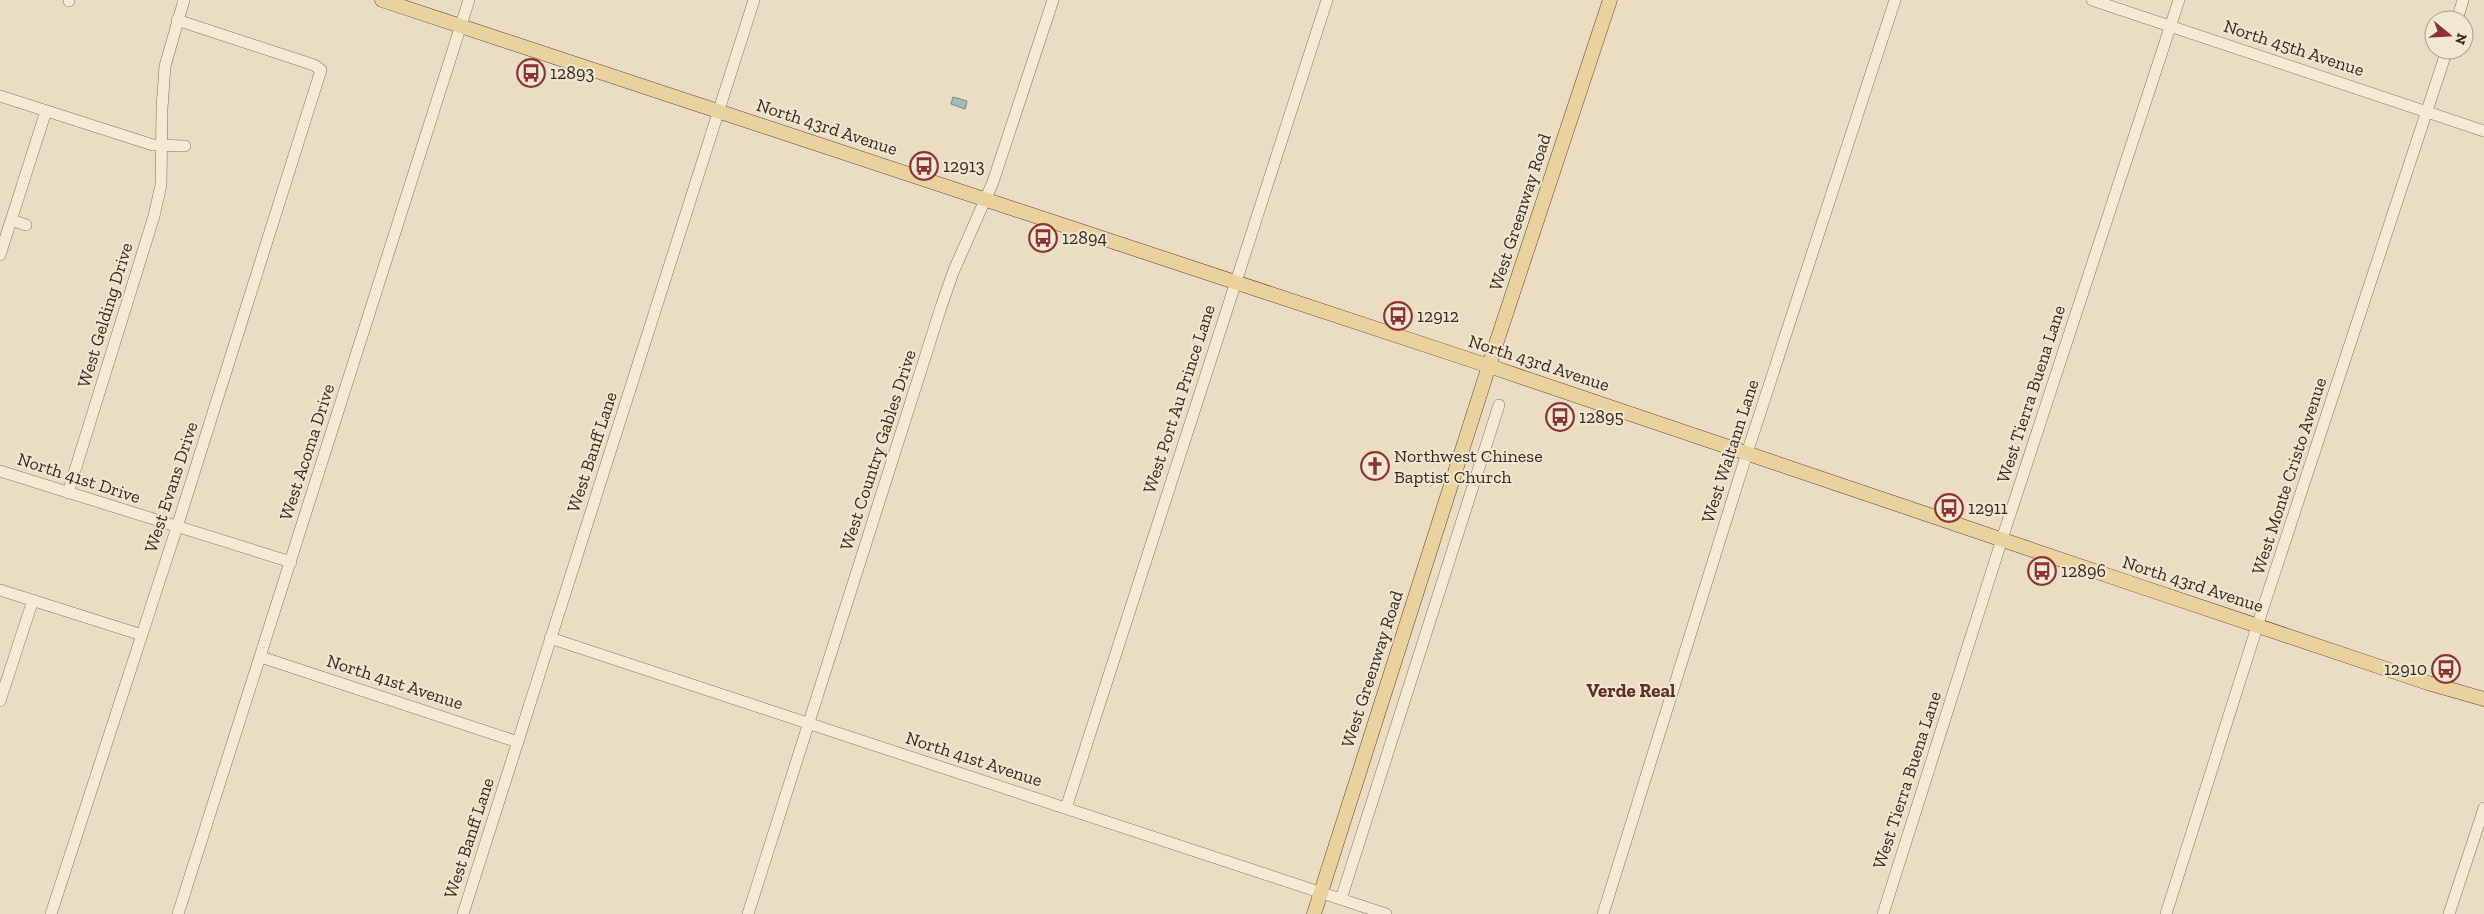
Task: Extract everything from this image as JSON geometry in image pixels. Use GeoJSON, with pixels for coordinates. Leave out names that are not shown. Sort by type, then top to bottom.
{"type":"FeatureCollection","features":[{"type":"Feature","properties":{"kind":"main road","name":"North 43rd Avenue"},"geometry":{"type":"LineString","coordinates":[[382,0],[1489,366],[2002,540],[2484,699]]}},
{"type":"Feature","properties":{"kind":"main road","name":"West Greenway Road"},"geometry":{"type":"LineString","coordinates":[[1314,914],[1489,366],[1610,0]]}},
{"type":"Feature","properties":{"kind":"street","name":"West Gelding Drive"},"geometry":{"type":"LineString","coordinates":[[68,493],[154,216],[161,185],[163,146],[162,89],[165,66],[184,0]]}},
{"type":"Feature","properties":{"kind":"street","name":"West Acoma Drive"},"geometry":{"type":"LineString","coordinates":[[178,914],[468,0]]}},
{"type":"Feature","properties":{"kind":"street","name":"West Banff Lane"},"geometry":{"type":"LineString","coordinates":[[463,914],[754,0]]}},
{"type":"Feature","properties":{"kind":"street","name":"West Country Gables Drive"},"geometry":{"type":"LineString","coordinates":[[748,914],[942,304],[954,270],[986,199],[1052,0]]}},
{"type":"Feature","properties":{"kind":"street","name":"West Port Au Prince Lane"},"geometry":{"type":"LineString","coordinates":[[1066,808],[1327,0]]}},
{"type":"Feature","properties":{"kind":"street","name":"West Waltann Lane"},"geometry":{"type":"LineString","coordinates":[[1603,914],[1746,453],[1895,0]]}},
{"type":"Feature","properties":{"kind":"street","name":"North 45th Avenue"},"geometry":{"type":"LineString","coordinates":[[2092,0],[2484,130]]}},
{"type":"Feature","properties":{"kind":"street","name":"West Tierra Buena Lane"},"geometry":{"type":"LineString","coordinates":[[1883,914],[2002,540],[2179,0]]}},
{"type":"Feature","properties":{"kind":"street","name":"West Evans Drive"},"geometry":{"type":"LineString","coordinates":[[51,914],[177,527],[321,70],[314,65],[177,20]]}},
{"type":"Feature","properties":{"kind":"street","name":"West Monte Cristo Avenue"},"geometry":{"type":"LineString","coordinates":[[2166,914],[2258,625],[2445,60]]}},
{"type":"Feature","properties":{"kind":"street"},"geometry":{"type":"LineString","coordinates":[[0,96],[163,146],[184,146]]}},
{"type":"Feature","properties":{"kind":"street"},"geometry":{"type":"LineString","coordinates":[[0,255],[46,110]]}},
{"type":"Feature","properties":{"kind":"street"},"geometry":{"type":"LineString","coordinates":[[11,220],[26,225]]}},
{"type":"Feature","properties":{"kind":"street"},"geometry":{"type":"LineString","coordinates":[[1341,899],[1499,405]]}},
{"type":"Feature","properties":{"kind":"street"},"geometry":{"type":"LineString","coordinates":[[1467,436],[1487,442]]}},
{"type":"Feature","properties":{"kind":"street","name":"North 41st Drive"},"geometry":{"type":"LineString","coordinates":[[0,471],[291,562]]}},
{"type":"Feature","properties":{"kind":"street"},"geometry":{"type":"LineString","coordinates":[[0,590],[142,635]]}},
{"type":"Feature","properties":{"kind":"street"},"geometry":{"type":"LineString","coordinates":[[0,701],[33,600]]}},
{"type":"Feature","properties":{"kind":"street","name":"North 41st Avenue"},"geometry":{"type":"LineString","coordinates":[[550,638],[1386,914]]}},
{"type":"Feature","properties":{"kind":"street","name":"North 41st Avenue"},"geometry":{"type":"LineString","coordinates":[[261,657],[518,742]]}},
{"type":"Feature","properties":{"kind":"street"},"geometry":{"type":"LineString","coordinates":[[2450,914],[2484,808]]}},
{"type":"Feature","properties":{"kind":"water"},"geometry":{"type":"Polygon","coordinates":[[[953,97],[967,101],[965,109],[951,104],[953,97]]]}},
{"type":"Feature","properties":{"kind":"place","name":"12893"},"geometry":{"type":"Point","coordinates":[531,73]}},
{"type":"Feature","properties":{"kind":"place","name":"12913"},"geometry":{"type":"Point","coordinates":[924,166]}},
{"type":"Feature","properties":{"kind":"place","name":"12894"},"geometry":{"type":"Point","coordinates":[1043,238]}},
{"type":"Feature","properties":{"kind":"place","name":"12912"},"geometry":{"type":"Point","coordinates":[1398,316]}},
{"type":"Feature","properties":{"kind":"place","name":"12895"},"geometry":{"type":"Point","coordinates":[1560,417]}},
{"type":"Feature","properties":{"kind":"place","name":"Northwest Chinese Baptist Church"},"geometry":{"type":"Point","coordinates":[1375,466]}},
{"type":"Feature","properties":{"kind":"place","name":"12911"},"geometry":{"type":"Point","coordinates":[1949,508]}},
{"type":"Feature","properties":{"kind":"place","name":"12896"},"geometry":{"type":"Point","coordinates":[2042,571]}},
{"type":"Feature","properties":{"kind":"place","name":"12910"},"geometry":{"type":"Point","coordinates":[2446,669]}},
{"type":"Feature","properties":{"kind":"district","name":"Verde Real"},"geometry":{"type":"Point","coordinates":[1631,690]}}]}
